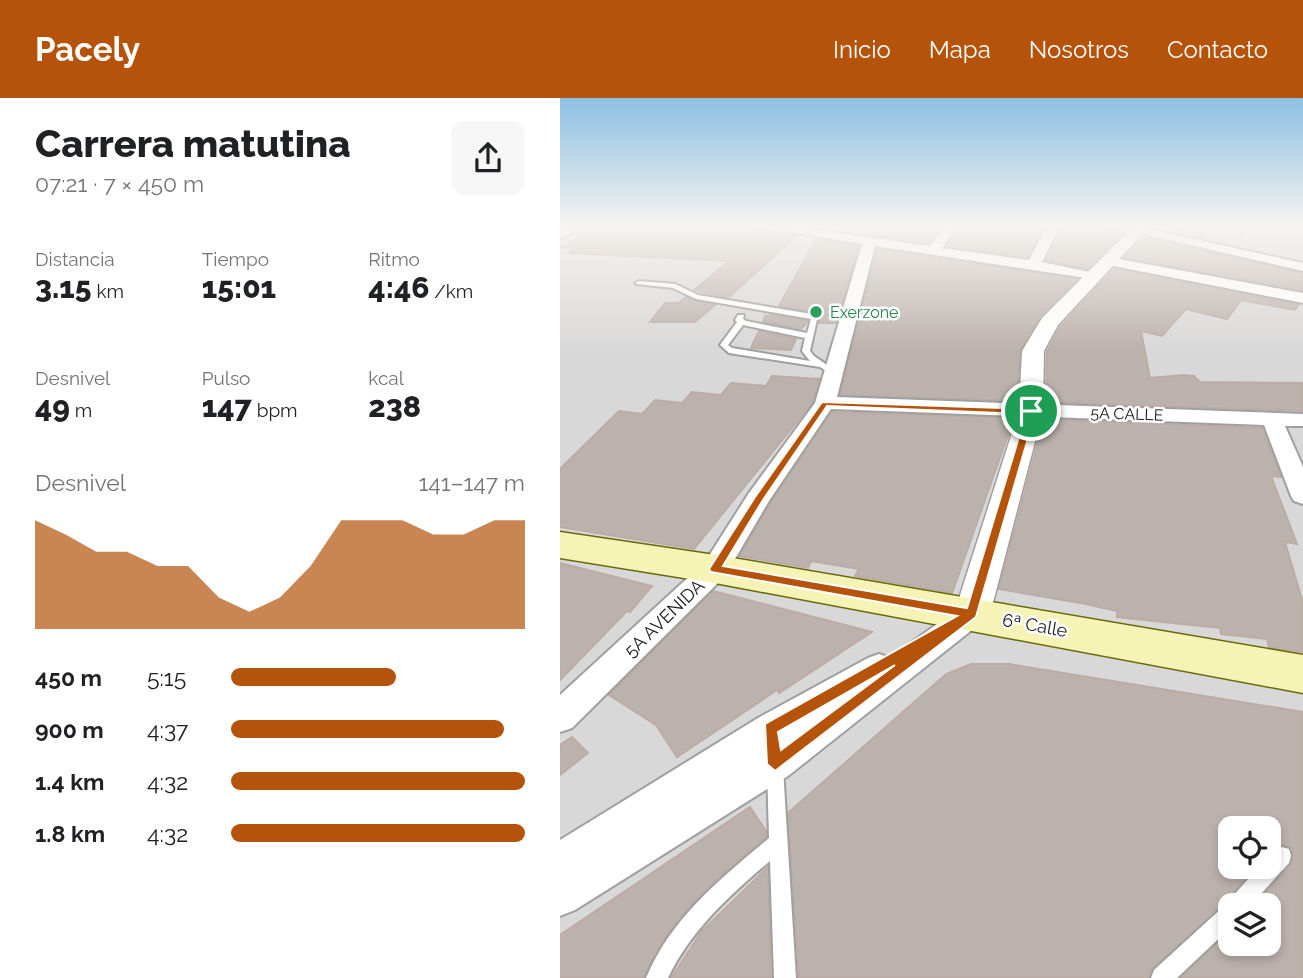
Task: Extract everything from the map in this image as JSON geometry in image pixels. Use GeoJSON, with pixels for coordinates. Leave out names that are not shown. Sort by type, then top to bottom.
{"type":"FeatureCollection","features":[{"type":"Feature","properties":{"kind":"main road","name":"6ª Calle"},"geometry":{"type":"LineString","coordinates":[[560,545],[715,569],[1303,674]]}},
{"type":"Feature","properties":{"kind":"street","name":"5A AVENIDA"},"geometry":{"type":"LineString","coordinates":[[560,717],[715,569],[758,499],[825,403],[826,368],[853,267]]}},
{"type":"Feature","properties":{"kind":"street"},"geometry":{"type":"LineString","coordinates":[[1068,267],[1101,269],[1303,298]]}},
{"type":"Feature","properties":{"kind":"street"},"geometry":{"type":"LineString","coordinates":[[560,895],[775,764],[972,614],[1031,411],[1033,351],[1049,322],[1101,269]]}},
{"type":"Feature","properties":{"kind":"street","name":"5A CALLE"},"geometry":{"type":"LineString","coordinates":[[825,403],[1303,420]]}},
{"type":"Feature","properties":{"kind":"street"},"geometry":{"type":"LineString","coordinates":[[1272,419],[1303,496]]}},
{"type":"Feature","properties":{"kind":"street"},"geometry":{"type":"LineString","coordinates":[[560,863],[770,729],[972,614]]}},
{"type":"Feature","properties":{"kind":"lane"},"geometry":{"type":"LineString","coordinates":[[639,283],[675,286],[696,297],[815,317],[806,351],[826,368]]}},
{"type":"Feature","properties":{"kind":"lane"},"geometry":{"type":"LineString","coordinates":[[747,306],[741,322],[724,345],[729,350],[826,368]]}},
{"type":"Feature","properties":{"kind":"lane"},"geometry":{"type":"LineString","coordinates":[[741,322],[810,336]]}},
{"type":"Feature","properties":{"kind":"lane"},"geometry":{"type":"LineString","coordinates":[[770,729],[775,764],[776,844],[785,978]]}},
{"type":"Feature","properties":{"kind":"lane"},"geometry":{"type":"LineString","coordinates":[[657,978],[669,950],[712,899],[776,844]]}},
{"type":"Feature","properties":{"kind":"lane"},"geometry":{"type":"LineString","coordinates":[[1249,893],[1282,856]]}},
{"type":"Feature","properties":{"kind":"lane"},"geometry":{"type":"LineString","coordinates":[[1162,978],[1218,925]]}},
{"type":"Feature","properties":{"kind":"shaded area"},"geometry":{"type":"Polygon","coordinates":[[[560,267],[1303,267],[1303,978],[560,978],[560,267]]]}},
{"type":"Feature","properties":{"kind":"building"},"geometry":{"type":"Polygon","coordinates":[[[722,267],[762,267],[730,296],[694,290],[722,267]]]}},
{"type":"Feature","properties":{"kind":"building"},"geometry":{"type":"Polygon","coordinates":[[[801,267],[853,267],[836,323],[819,323],[818,312],[779,306],[801,267]]]}},
{"type":"Feature","properties":{"kind":"building"},"geometry":{"type":"Polygon","coordinates":[[[872,267],[997,267],[1077,279],[1040,316],[1020,350],[1017,401],[840,395],[872,267]]]}},
{"type":"Feature","properties":{"kind":"building"},"geometry":{"type":"Polygon","coordinates":[[[1179,267],[1277,267],[1303,273],[1303,290],[1179,267]]]}},
{"type":"Feature","properties":{"kind":"building"},"geometry":{"type":"Polygon","coordinates":[[[1114,269],[1298,305],[1295,310],[1241,300],[1227,319],[1186,309],[1162,336],[1141,331],[1150,378],[1183,375],[1194,376],[1200,382],[1303,383],[1303,411],[1046,402],[1047,352],[1060,327],[1114,269]]]}},
{"type":"Feature","properties":{"kind":"building"},"geometry":{"type":"Polygon","coordinates":[[[686,297],[715,305],[695,322],[650,322],[665,303],[678,303],[686,297]]]}},
{"type":"Feature","properties":{"kind":"building"},"geometry":{"type":"Polygon","coordinates":[[[765,316],[808,321],[801,329],[763,322],[765,316]]]}},
{"type":"Feature","properties":{"kind":"building"},"geometry":{"type":"Polygon","coordinates":[[[759,331],[796,339],[791,350],[751,348],[759,331]]]}},
{"type":"Feature","properties":{"kind":"building"},"geometry":{"type":"Polygon","coordinates":[[[772,376],[819,379],[813,402],[694,549],[560,527],[560,469],[619,411],[642,414],[655,400],[682,403],[692,392],[721,395],[731,383],[766,386],[772,376]]]}},
{"type":"Feature","properties":{"kind":"building"},"geometry":{"type":"Polygon","coordinates":[[[832,412],[1014,418],[952,593],[855,576],[859,569],[811,561],[808,568],[739,556],[771,502],[832,412]]]}},
{"type":"Feature","properties":{"kind":"building"},"geometry":{"type":"Polygon","coordinates":[[[1044,419],[1262,428],[1281,477],[1271,476],[1297,544],[1285,542],[1303,603],[1303,652],[1269,647],[1267,639],[1221,634],[1220,628],[1117,617],[1117,611],[999,589],[1044,419]]]}},
{"type":"Feature","properties":{"kind":"building"},"geometry":{"type":"Polygon","coordinates":[[[560,563],[652,586],[630,612],[627,611],[560,680],[560,563]]]}},
{"type":"Feature","properties":{"kind":"building"},"geometry":{"type":"Polygon","coordinates":[[[713,591],[872,632],[779,693],[777,690],[677,757],[656,725],[609,695],[713,591]]]}},
{"type":"Feature","properties":{"kind":"building"},"geometry":{"type":"Polygon","coordinates":[[[971,664],[1009,664],[1303,712],[1303,978],[1181,978],[1218,943],[1218,956],[1281,956],[1281,893],[1266,893],[1281,879],[1294,857],[1292,848],[1281,844],[1281,816],[1218,816],[1218,879],[1245,879],[1234,893],[1218,893],[1218,910],[1152,968],[1149,978],[799,978],[788,813],[946,674],[971,664]]]}},
{"type":"Feature","properties":{"kind":"building"},"geometry":{"type":"Polygon","coordinates":[[[572,737],[588,753],[560,775],[560,745],[572,737]]]}},
{"type":"Feature","properties":{"kind":"building"},"geometry":{"type":"Polygon","coordinates":[[[750,807],[766,831],[766,837],[714,882],[681,916],[654,955],[644,978],[560,978],[560,935],[750,807]]]}},
{"type":"Feature","properties":{"kind":"building"},"geometry":{"type":"Polygon","coordinates":[[[768,867],[771,978],[671,978],[702,931],[768,867]]]}},
{"type":"Feature","properties":{"kind":"place","name":"Exerzone"},"geometry":{"type":"Point","coordinates":[816,312]}},
{"type":"Feature","properties":{"kind":"route"},"geometry":{"type":"LineString","coordinates":[[1031,411],[825,403],[758,499],[715,569],[972,614],[770,729],[775,764],[972,614],[1031,411]]}}]}
